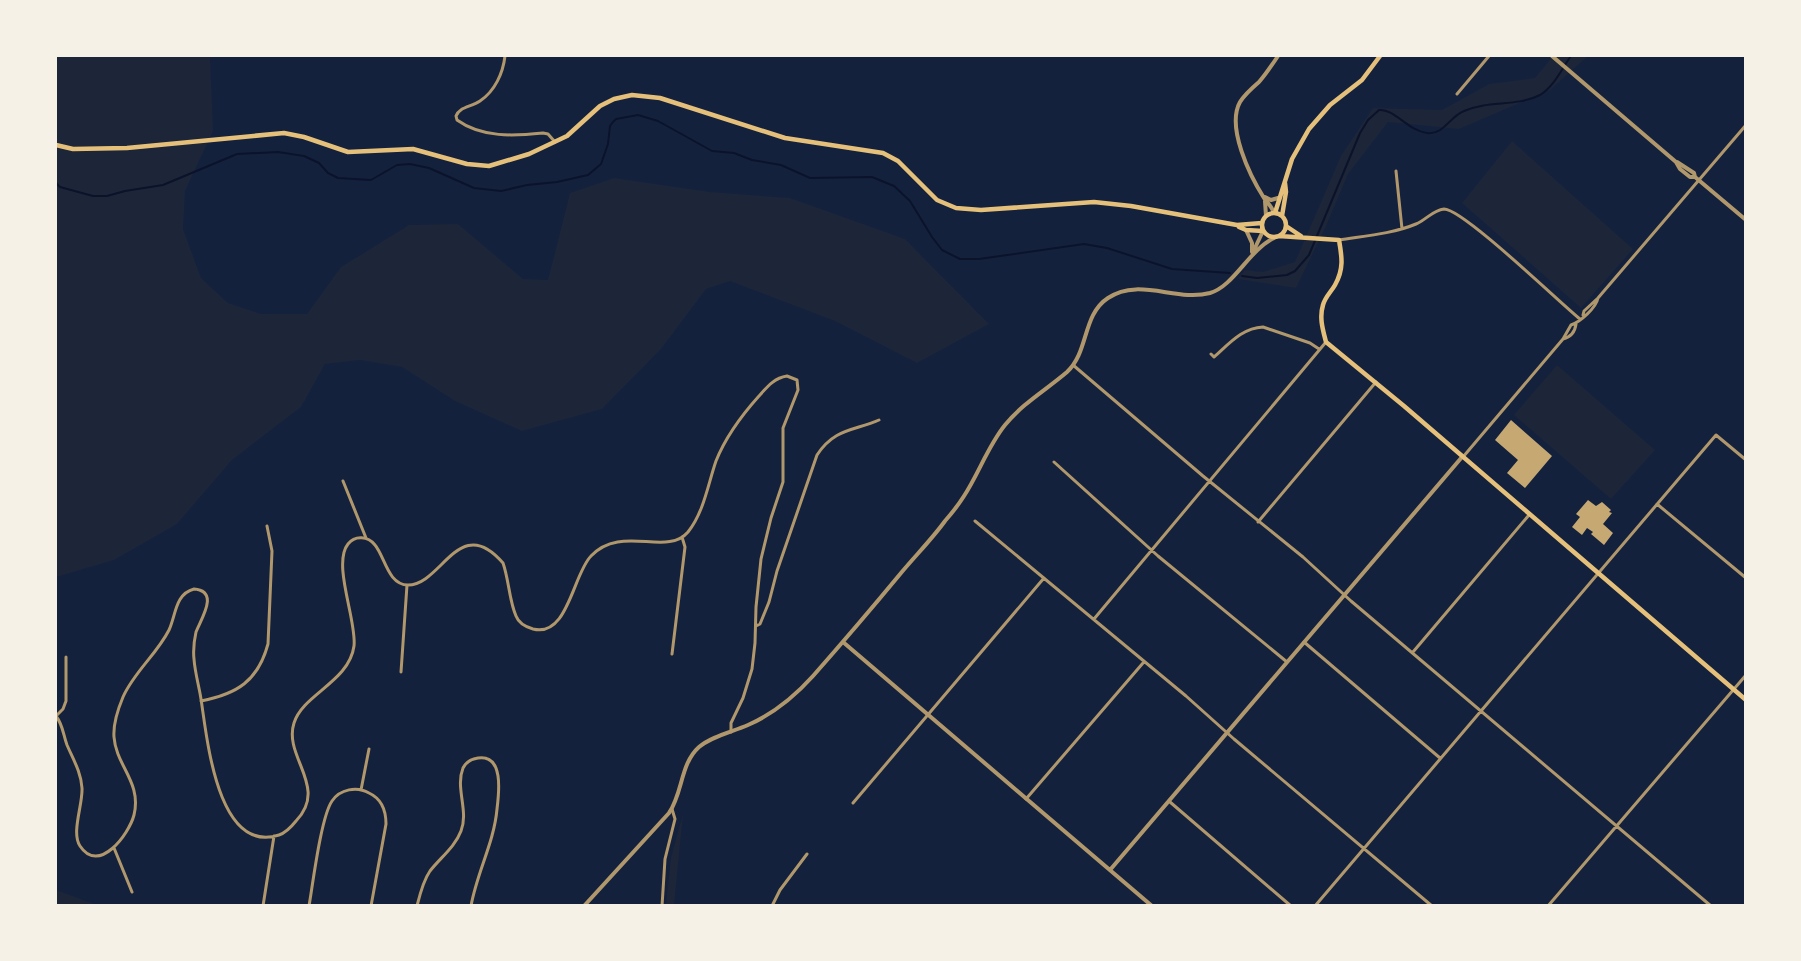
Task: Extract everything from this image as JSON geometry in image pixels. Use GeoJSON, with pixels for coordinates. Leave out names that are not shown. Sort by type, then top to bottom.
{"type":"FeatureCollection","features":[{"type":"Feature","properties":{"kind":"main road"},"geometry":{"type":"LineString","coordinates":[[1274,213],[1292,159],[1309,129],[1330,105],[1362,80],[1380,56]]}},
{"type":"Feature","properties":{"kind":"main road"},"geometry":{"type":"LineString","coordinates":[[56,145],[73,149],[128,148],[284,133],[304,136],[348,152],[413,149],[482,166],[508,162],[555,142],[572,133],[607,102],[624,96],[645,96],[660,98],[785,138],[883,153],[904,166],[930,195],[951,207],[981,210],[1050,204],[1106,203],[1237,225],[1262,223]]}},
{"type":"Feature","properties":{"kind":"main road"},"geometry":{"type":"LineString","coordinates":[[1285,183],[1286,192],[1282,216],[1286,226],[1304,237]]}},
{"type":"Feature","properties":{"kind":"main road"},"geometry":{"type":"LineString","coordinates":[[1263,231],[1262,223],[1266,216],[1274,213],[1282,216]]}},
{"type":"Feature","properties":{"kind":"main road"},"geometry":{"type":"LineString","coordinates":[[1237,225],[1246,230],[1263,231],[1269,236],[1339,240],[1342,268],[1325,299],[1321,315],[1326,342],[1376,382],[1746,700]]}},
{"type":"Feature","properties":{"kind":"main road"},"geometry":{"type":"LineString","coordinates":[[1277,237],[1284,232],[1286,226]]}},
{"type":"Feature","properties":{"kind":"street"},"geometry":{"type":"LineString","coordinates":[[505,56],[502,70],[492,89],[479,102],[459,110],[457,120],[472,128],[502,135],[548,134],[555,142]]}},
{"type":"Feature","properties":{"kind":"street"},"geometry":{"type":"LineString","coordinates":[[1274,213],[1264,198],[1241,148],[1236,131],[1236,116],[1242,99],[1278,56]]}},
{"type":"Feature","properties":{"kind":"street"},"geometry":{"type":"LineString","coordinates":[[1456,94],[1489,56]]}},
{"type":"Feature","properties":{"kind":"street"},"geometry":{"type":"LineString","coordinates":[[1552,56],[1676,162],[1694,173],[1746,220]]}},
{"type":"Feature","properties":{"kind":"street"},"geometry":{"type":"LineString","coordinates":[[1110,870],[1563,339],[1569,337],[1575,329],[1575,324],[1597,304],[1598,298],[1697,178],[1746,125]]}},
{"type":"Feature","properties":{"kind":"street"},"geometry":{"type":"LineString","coordinates":[[1396,171],[1402,229]]}},
{"type":"Feature","properties":{"kind":"street"},"geometry":{"type":"LineString","coordinates":[[1264,198],[1271,200],[1278,198]]}},
{"type":"Feature","properties":{"kind":"street"},"geometry":{"type":"LineString","coordinates":[[1264,198],[1266,216]]}},
{"type":"Feature","properties":{"kind":"street"},"geometry":{"type":"LineString","coordinates":[[1339,240],[1402,229],[1417,224],[1438,210],[1453,211],[1580,319]]}},
{"type":"Feature","properties":{"kind":"street"},"geometry":{"type":"LineString","coordinates":[[1246,230],[1252,243],[1253,253]]}},
{"type":"Feature","properties":{"kind":"street"},"geometry":{"type":"LineString","coordinates":[[1253,253],[1263,231]]}},
{"type":"Feature","properties":{"kind":"street"},"geometry":{"type":"LineString","coordinates":[[584,906],[672,809],[686,767],[696,750],[707,741],[773,712],[800,690],[843,642],[964,496],[993,442],[1007,422],[1032,398],[1073,365],[1095,312],[1109,297],[1121,291],[1135,289],[1184,295],[1211,292],[1227,283],[1253,253],[1277,237]]}},
{"type":"Feature","properties":{"kind":"street"},"geometry":{"type":"LineString","coordinates":[[1211,354],[1214,357],[1248,330],[1263,327],[1310,343],[1319,349]]}},
{"type":"Feature","properties":{"kind":"street"},"geometry":{"type":"LineString","coordinates":[[1094,619],[1326,342]]}},
{"type":"Feature","properties":{"kind":"street"},"geometry":{"type":"LineString","coordinates":[[1073,365],[1210,482],[1303,557],[1344,595],[1711,906]]}},
{"type":"Feature","properties":{"kind":"street"},"geometry":{"type":"LineString","coordinates":[[343,481],[366,538],[376,546],[395,579],[407,585],[416,583],[460,549],[470,546],[483,548],[498,556],[503,563],[518,620],[529,628],[541,630],[559,620],[587,560],[604,546],[629,540],[667,543],[682,537],[693,524],[718,457],[735,424],[773,382],[781,377],[794,378],[798,384],[798,390],[783,428],[783,482],[762,552],[750,676],[731,723],[730,732]]}},
{"type":"Feature","properties":{"kind":"street"},"geometry":{"type":"LineString","coordinates":[[1258,522],[1376,382]]}},
{"type":"Feature","properties":{"kind":"street"},"geometry":{"type":"LineString","coordinates":[[756,626],[760,624],[769,602],[777,571],[817,455],[841,432],[879,420]]}},
{"type":"Feature","properties":{"kind":"street"},"geometry":{"type":"LineString","coordinates":[[1315,906],[1716,435],[1746,460]]}},
{"type":"Feature","properties":{"kind":"street"},"geometry":{"type":"LineString","coordinates":[[1054,462],[1152,550],[1287,662]]}},
{"type":"Feature","properties":{"kind":"street"},"geometry":{"type":"LineString","coordinates":[[1657,504],[1746,578]]}},
{"type":"Feature","properties":{"kind":"street"},"geometry":{"type":"LineString","coordinates":[[1413,652],[1529,515]]}},
{"type":"Feature","properties":{"kind":"street"},"geometry":{"type":"LineString","coordinates":[[975,521],[1094,619],[1143,663],[1186,696],[1227,734],[1299,792],[1432,906]]}},
{"type":"Feature","properties":{"kind":"street"},"geometry":{"type":"LineString","coordinates":[[201,701],[243,687],[265,656],[268,644],[272,551],[267,526]]}},
{"type":"Feature","properties":{"kind":"street"},"geometry":{"type":"LineString","coordinates":[[672,654],[685,547],[682,537]]}},
{"type":"Feature","properties":{"kind":"street"},"geometry":{"type":"LineString","coordinates":[[66,657],[65,705],[56,716],[62,725],[81,782],[77,833],[79,845],[88,853],[97,855],[106,853],[114,848],[127,832],[136,803],[132,781],[115,746],[114,729],[118,711],[131,683],[164,640],[180,599],[186,592],[194,589],[202,591],[208,601],[197,630],[194,647],[195,665],[209,753],[226,807],[233,819],[246,830],[263,837],[282,834],[300,818],[308,794],[306,776],[292,739],[293,724],[300,711],[345,668],[352,653],[354,635],[346,600],[343,558],[350,542],[358,538],[366,538]]}},
{"type":"Feature","properties":{"kind":"street"},"geometry":{"type":"LineString","coordinates":[[853,803],[1044,578]]}},
{"type":"Feature","properties":{"kind":"street"},"geometry":{"type":"LineString","coordinates":[[400,672],[407,585]]}},
{"type":"Feature","properties":{"kind":"street"},"geometry":{"type":"LineString","coordinates":[[843,642],[1152,906]]}},
{"type":"Feature","properties":{"kind":"street"},"geometry":{"type":"LineString","coordinates":[[1304,642],[1440,758]]}},
{"type":"Feature","properties":{"kind":"street"},"geometry":{"type":"LineString","coordinates":[[1026,799],[1143,663]]}},
{"type":"Feature","properties":{"kind":"street"},"geometry":{"type":"LineString","coordinates":[[1548,906],[1746,675]]}},
{"type":"Feature","properties":{"kind":"street"},"geometry":{"type":"LineString","coordinates":[[361,790],[369,748]]}},
{"type":"Feature","properties":{"kind":"street"},"geometry":{"type":"LineString","coordinates":[[417,906],[429,874],[456,840],[462,828],[464,814],[461,780],[464,767],[471,760],[482,758],[491,761],[497,770],[499,783],[497,811],[490,847],[474,888],[471,906]]}},
{"type":"Feature","properties":{"kind":"street"},"geometry":{"type":"LineString","coordinates":[[309,906],[327,809],[334,798],[351,789],[361,790],[376,798],[386,815],[370,906]]}},
{"type":"Feature","properties":{"kind":"street"},"geometry":{"type":"LineString","coordinates":[[1170,802],[1291,906]]}},
{"type":"Feature","properties":{"kind":"street"},"geometry":{"type":"LineString","coordinates":[[662,906],[665,859],[675,819],[672,809]]}},
{"type":"Feature","properties":{"kind":"street"},"geometry":{"type":"LineString","coordinates":[[263,906],[274,836]]}},
{"type":"Feature","properties":{"kind":"street"},"geometry":{"type":"LineString","coordinates":[[114,848],[132,892]]}},
{"type":"Feature","properties":{"kind":"street"},"geometry":{"type":"LineString","coordinates":[[771,906],[807,854]]}},
{"type":"Feature","properties":{"kind":"shaded area"},"geometry":{"type":"Polygon","coordinates":[[[56,56],[210,56],[213,131],[185,191],[183,229],[201,278],[228,303],[261,314],[307,314],[341,267],[409,225],[458,224],[523,279],[548,280],[570,193],[614,178],[710,192],[790,198],[905,239],[989,324],[917,363],[835,321],[730,281],[706,289],[661,349],[602,409],[522,431],[455,401],[402,367],[360,360],[325,364],[301,407],[232,460],[177,524],[114,560],[56,577],[56,56]]]}},
{"type":"Feature","properties":{"kind":"shaded area"},"geometry":{"type":"Polygon","coordinates":[[[1553,56],[1588,56],[1550,90],[1459,129],[1388,122],[1348,174],[1296,288],[1238,279],[1245,270],[1263,272],[1295,262],[1341,156],[1373,108],[1442,110],[1489,84],[1535,78],[1553,56]]]}},
{"type":"Feature","properties":{"kind":"shaded area"},"geometry":{"type":"Polygon","coordinates":[[[1512,141],[1633,249],[1581,308],[1462,203],[1512,141]]]}},
{"type":"Feature","properties":{"kind":"shaded area"},"geometry":{"type":"Polygon","coordinates":[[[1557,365],[1655,450],[1611,499],[1514,415],[1557,365]]]}},
{"type":"Feature","properties":{"kind":"shaded area"},"geometry":{"type":"Polygon","coordinates":[[[683,814],[674,905],[666,905],[671,857],[683,814]]]}},
{"type":"Feature","properties":{"kind":"shaded area"},"geometry":{"type":"Polygon","coordinates":[[[56,890],[97,905],[56,905],[56,890]]]}},
{"type":"Feature","properties":{"kind":"building"},"geometry":{"type":"Polygon","coordinates":[[[1511,420],[1552,456],[1525,488],[1507,473],[1518,460],[1495,440],[1511,420]]]}},
{"type":"Feature","properties":{"kind":"building"},"geometry":{"type":"Polygon","coordinates":[[[1588,500],[1596,506],[1602,502],[1611,510],[1609,512],[1612,513],[1603,524],[1613,533],[1604,545],[1587,528],[1582,535],[1572,527],[1580,517],[1576,514],[1588,500]]]}},
{"type":"Feature","properties":{"kind":"waterway"},"geometry":{"type":"LineString","coordinates":[[1242,276],[1257,278],[1287,275],[1295,271],[1309,255],[1360,133],[1368,120],[1379,110],[1390,112],[1420,131],[1433,133],[1464,111],[1522,101],[1540,95],[1554,82],[1571,56]]}},
{"type":"Feature","properties":{"kind":"waterway"},"geometry":{"type":"LineString","coordinates":[[56,183],[60,187],[93,196],[107,196],[163,185],[237,154],[278,152],[304,156],[319,163],[328,173],[338,178],[371,180],[397,165],[410,164],[429,168],[474,188],[501,191],[588,175],[601,164],[613,122],[616,119],[638,115],[658,121],[712,151],[734,153],[752,160],[781,165],[810,178],[872,177],[894,186],[910,201],[942,250],[960,259],[979,259],[1084,244],[1107,248],[1172,269],[1230,273]]}}]}
